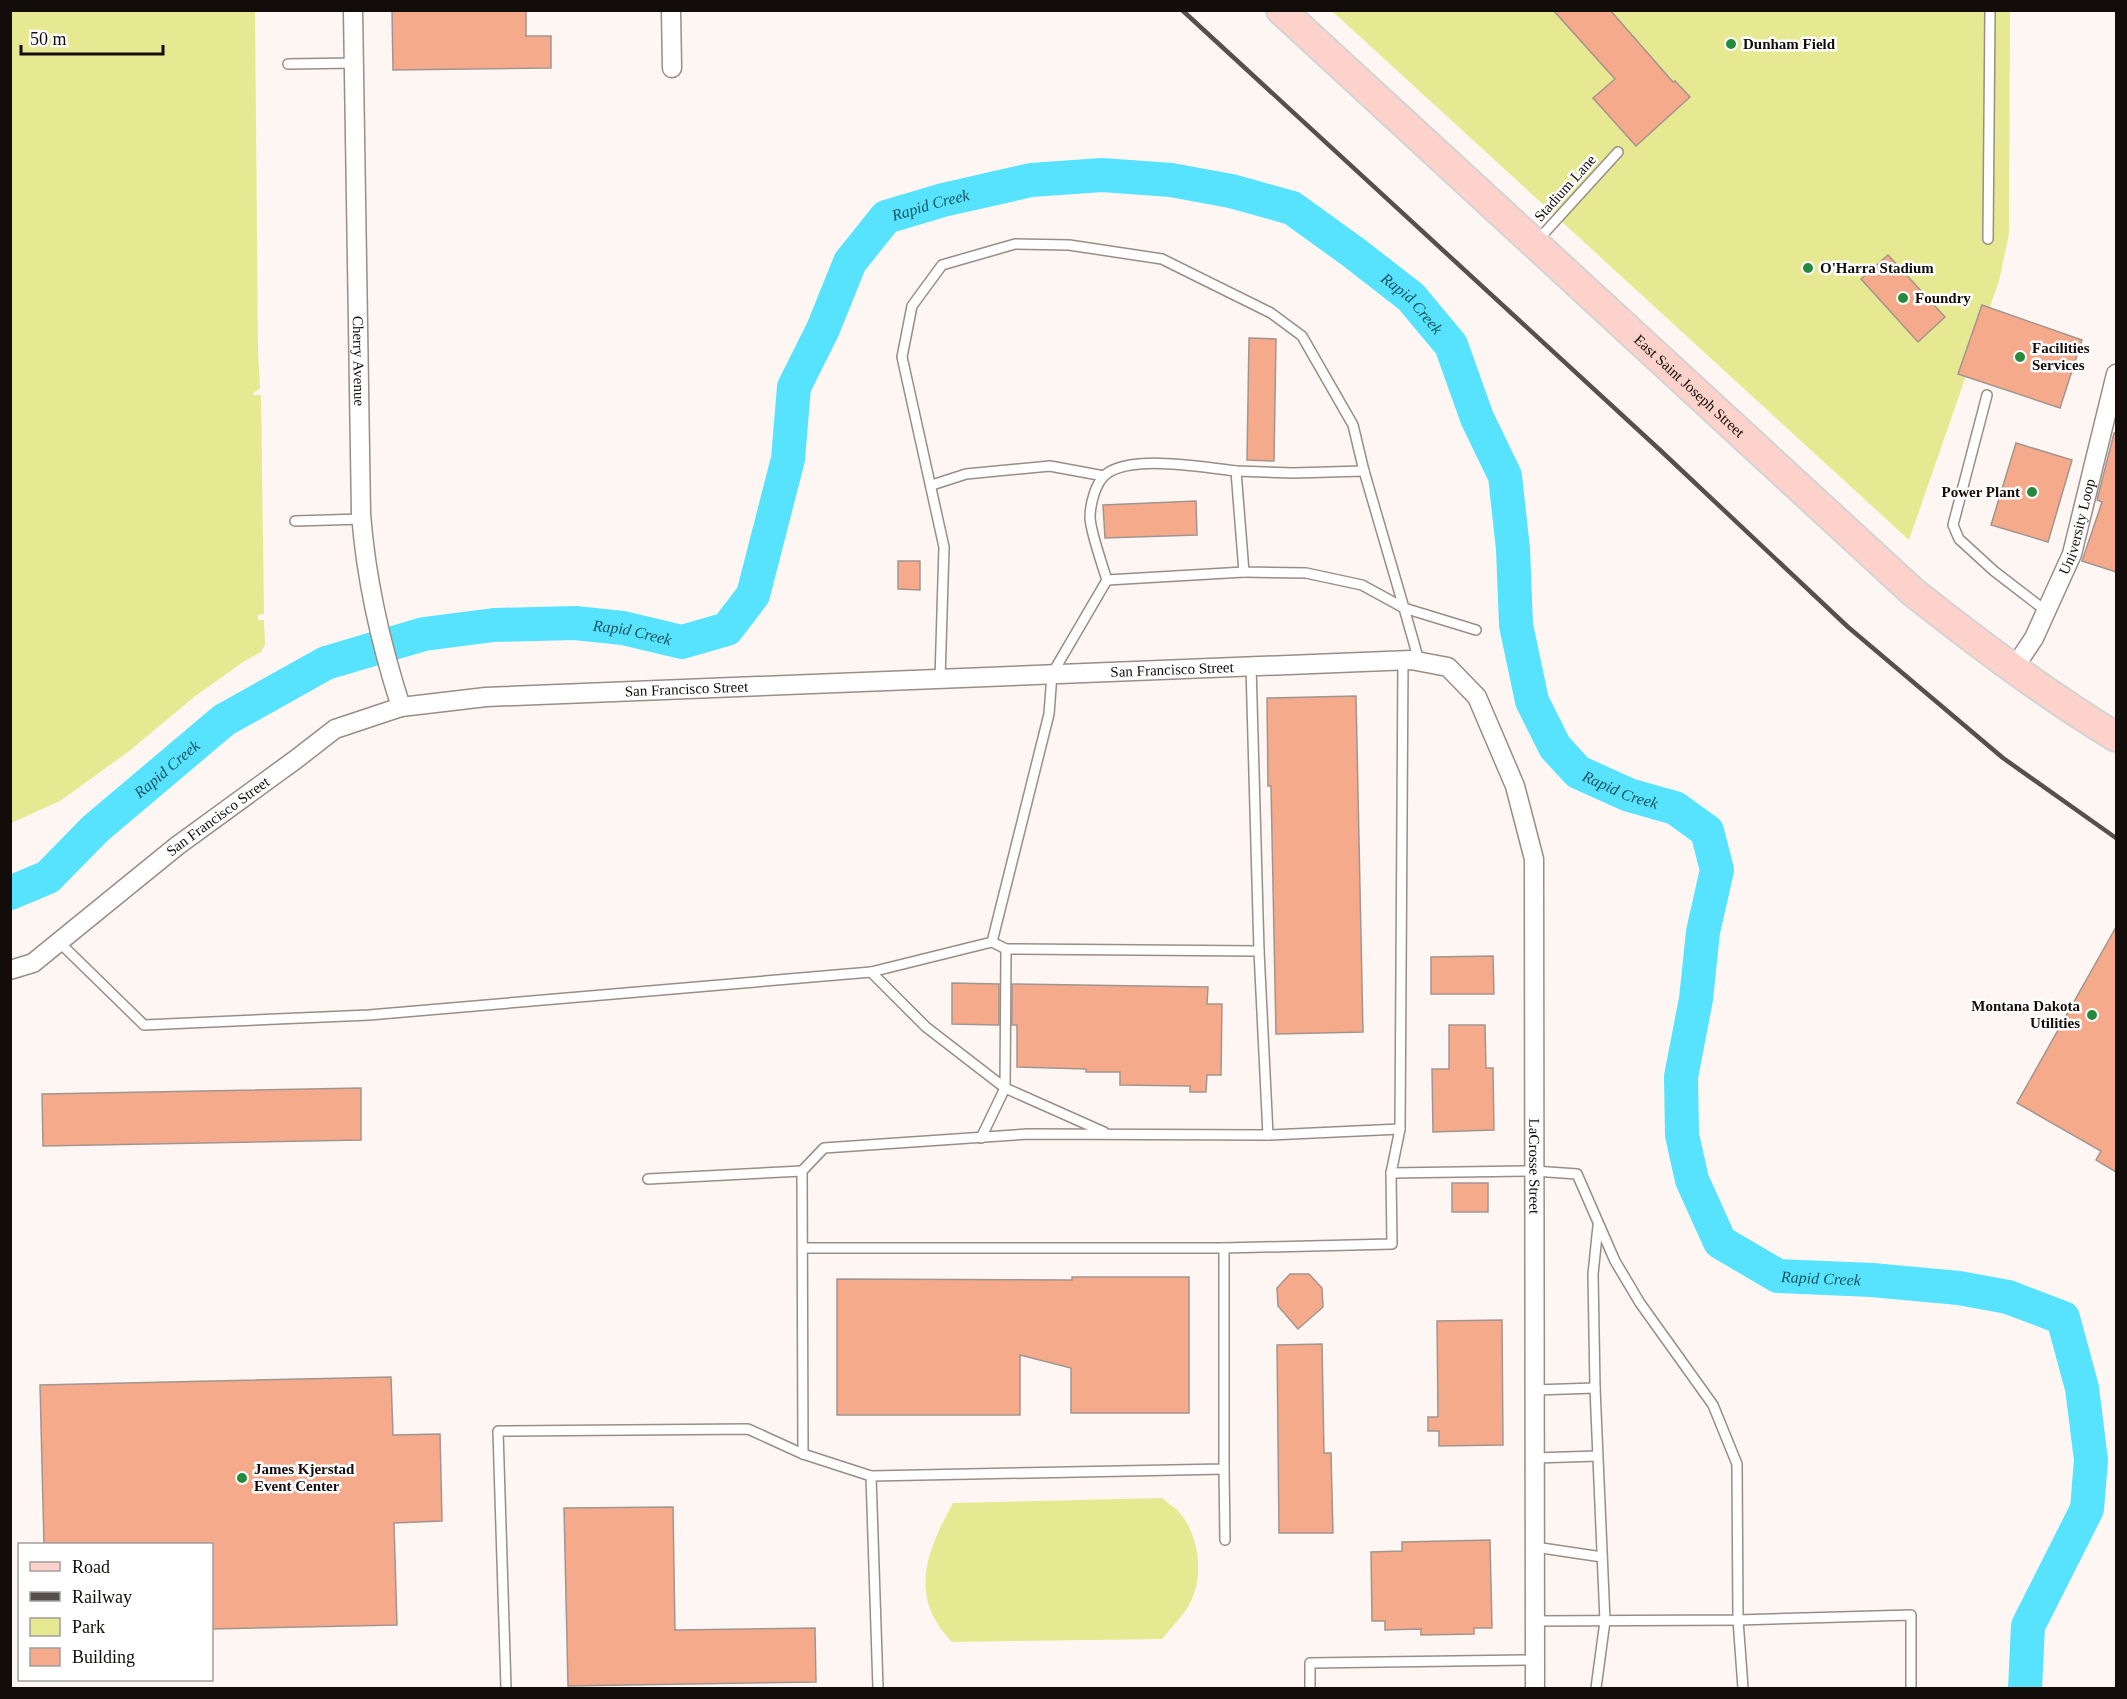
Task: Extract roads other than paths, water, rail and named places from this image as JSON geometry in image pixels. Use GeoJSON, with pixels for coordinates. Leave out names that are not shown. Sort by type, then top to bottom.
{"type":"FeatureCollection","features":[{"type":"Feature","properties":{"kind":"main road","name":"East Saint Joseph Street"},"geometry":{"type":"LineString","coordinates":[[1281,10],[1913,592],[2075,712],[2116,737]]}},
{"type":"Feature","properties":{"kind":"street","name":"Cherry Avenue"},"geometry":{"type":"LineString","coordinates":[[354,10],[363,548],[392,678],[401,707]]}},
{"type":"Feature","properties":{"kind":"street"},"geometry":{"type":"LineString","coordinates":[[671,10],[672,68]]}},
{"type":"Feature","properties":{"kind":"street","name":"University Loop"},"geometry":{"type":"LineString","coordinates":[[2014,668],[2034,638],[2072,554],[2116,374]]}},
{"type":"Feature","properties":{"kind":"street","name":"San Francisco Street"},"geometry":{"type":"LineString","coordinates":[[10,970],[33,963],[177,846],[335,729],[401,707],[486,697],[1251,666],[1411,661],[1448,667]]}},
{"type":"Feature","properties":{"kind":"street","name":"LaCrosse Street"},"geometry":{"type":"LineString","coordinates":[[1448,667],[1477,697],[1515,786],[1534,859],[1535,1689]]}},
{"type":"Feature","properties":{"kind":"lane"},"geometry":{"type":"LineString","coordinates":[[1988,239],[1990,10]]}},
{"type":"Feature","properties":{"kind":"lane"},"geometry":{"type":"LineString","coordinates":[[288,64],[354,63]]}},
{"type":"Feature","properties":{"kind":"lane","name":"Stadium Lane"},"geometry":{"type":"LineString","coordinates":[[1533,244],[1618,152]]}},
{"type":"Feature","properties":{"kind":"lane"},"geometry":{"type":"LineString","coordinates":[[803,1248],[1224,1248],[1392,1244],[1391,1173],[1400,1129],[1411,661],[1404,608],[1353,425],[1302,336],[1271,313],[1162,259],[1069,245],[1015,244],[942,265],[912,306],[902,357],[912,408],[932,484],[944,547],[940,679]]}},
{"type":"Feature","properties":{"kind":"lane"},"geometry":{"type":"LineString","coordinates":[[1987,395],[1953,525],[1959,539],[1994,571],[2046,611]]}},
{"type":"Feature","properties":{"kind":"lane"},"geometry":{"type":"LineString","coordinates":[[992,942],[1049,714],[1052,674],[1107,580],[1090,518],[1093,494],[1104,476],[1122,466],[1167,463],[1236,471],[1293,473],[1364,471]]}},
{"type":"Feature","properties":{"kind":"lane"},"geometry":{"type":"LineString","coordinates":[[932,484],[966,474],[1050,466],[1104,476]]}},
{"type":"Feature","properties":{"kind":"lane"},"geometry":{"type":"LineString","coordinates":[[1236,471],[1244,572]]}},
{"type":"Feature","properties":{"kind":"lane"},"geometry":{"type":"LineString","coordinates":[[295,521],[362,519]]}},
{"type":"Feature","properties":{"kind":"lane"},"geometry":{"type":"LineString","coordinates":[[1107,580],[1244,572],[1306,573],[1362,585],[1404,608],[1476,630]]}},
{"type":"Feature","properties":{"kind":"lane"},"geometry":{"type":"LineString","coordinates":[[1251,666],[1259,951],[1268,1135]]}},
{"type":"Feature","properties":{"kind":"lane"},"geometry":{"type":"LineString","coordinates":[[59,942],[144,1025],[369,1015],[871,972],[992,942],[1006,949],[1259,951]]}},
{"type":"Feature","properties":{"kind":"lane"},"geometry":{"type":"LineString","coordinates":[[981,1138],[1005,1088],[1006,949]]}},
{"type":"Feature","properties":{"kind":"lane"},"geometry":{"type":"LineString","coordinates":[[871,972],[926,1027],[1005,1088],[1109,1135]]}},
{"type":"Feature","properties":{"kind":"lane"},"geometry":{"type":"LineString","coordinates":[[803,1454],[802,1172],[824,1148],[1028,1134],[1268,1135],[1400,1129]]}},
{"type":"Feature","properties":{"kind":"lane"},"geometry":{"type":"LineString","coordinates":[[648,1179],[802,1172]]}},
{"type":"Feature","properties":{"kind":"lane"},"geometry":{"type":"LineString","coordinates":[[1391,1173],[1577,1174],[1615,1261],[1640,1303],[1713,1405],[1737,1464],[1738,1620],[1743,1689]]}},
{"type":"Feature","properties":{"kind":"lane"},"geometry":{"type":"LineString","coordinates":[[1596,1689],[1605,1621],[1594,1388],[1593,1274],[1599,1224]]}},
{"type":"Feature","properties":{"kind":"lane"},"geometry":{"type":"LineString","coordinates":[[1224,1248],[1225,1540]]}},
{"type":"Feature","properties":{"kind":"lane"},"geometry":{"type":"LineString","coordinates":[[1534,1390],[1594,1388]]}},
{"type":"Feature","properties":{"kind":"lane"},"geometry":{"type":"LineString","coordinates":[[506,1689],[498,1431],[748,1429],[803,1454],[872,1476],[1224,1469]]}},
{"type":"Feature","properties":{"kind":"lane"},"geometry":{"type":"LineString","coordinates":[[1535,1458],[1597,1456]]}},
{"type":"Feature","properties":{"kind":"lane"},"geometry":{"type":"LineString","coordinates":[[872,1476],[878,1689]]}},
{"type":"Feature","properties":{"kind":"lane"},"geometry":{"type":"LineString","coordinates":[[1535,1548],[1602,1557]]}},
{"type":"Feature","properties":{"kind":"lane"},"geometry":{"type":"LineString","coordinates":[[1535,1621],[1738,1620],[1911,1615],[1911,1689]]}},
{"type":"Feature","properties":{"kind":"lane"},"geometry":{"type":"LineString","coordinates":[[1310,1689],[1310,1663],[1535,1660]]}},
{"type":"Feature","properties":{"kind":"waterway","name":"Rapid Creek"},"geometry":{"type":"LineString","coordinates":[[10,893],[48,877],[95,829],[224,720],[326,663],[424,634],[494,625],[575,623],[623,628],[682,642],[727,629],[753,595],[788,459],[794,387],[823,329],[850,262],[886,217],[943,200],[1031,180],[1102,175],[1171,180],[1231,191],[1292,208],[1411,297],[1451,345],[1477,418],[1505,476],[1513,549],[1516,625],[1532,701],[1555,747],[1578,772],[1629,795],[1675,808],[1707,831],[1717,870],[1703,932],[1696,999],[1681,1077],[1682,1135],[1692,1180],[1720,1242],[1778,1276],[1872,1280],[1959,1288],[2008,1297],[2063,1318],[2082,1388],[2091,1460],[2087,1509],[2028,1626],[2025,1688]]}},
{"type":"Feature","properties":{"kind":"railway"},"geometry":{"type":"LineString","coordinates":[[1182,10],[1660,450],[1848,627],[2003,758],[2116,838]]}},
{"type":"Feature","properties":{"kind":"place","name":"Dunham Field"},"geometry":{"type":"Point","coordinates":[1731,44]}},
{"type":"Feature","properties":{"kind":"place","name":"O'Harra Stadium"},"geometry":{"type":"Point","coordinates":[1808,268]}},
{"type":"Feature","properties":{"kind":"place","name":"Foundry"},"geometry":{"type":"Point","coordinates":[1903,298]}},
{"type":"Feature","properties":{"kind":"place","name":"Facilities Services"},"geometry":{"type":"Point","coordinates":[2020,357]}},
{"type":"Feature","properties":{"kind":"place","name":"Power Plant"},"geometry":{"type":"Point","coordinates":[2032,492]}},
{"type":"Feature","properties":{"kind":"place","name":"Montana Dakota Utilities"},"geometry":{"type":"Point","coordinates":[2092,1015]}},
{"type":"Feature","properties":{"kind":"place","name":"James Kjerstad Event Center"},"geometry":{"type":"Point","coordinates":[242,1478]}}]}
